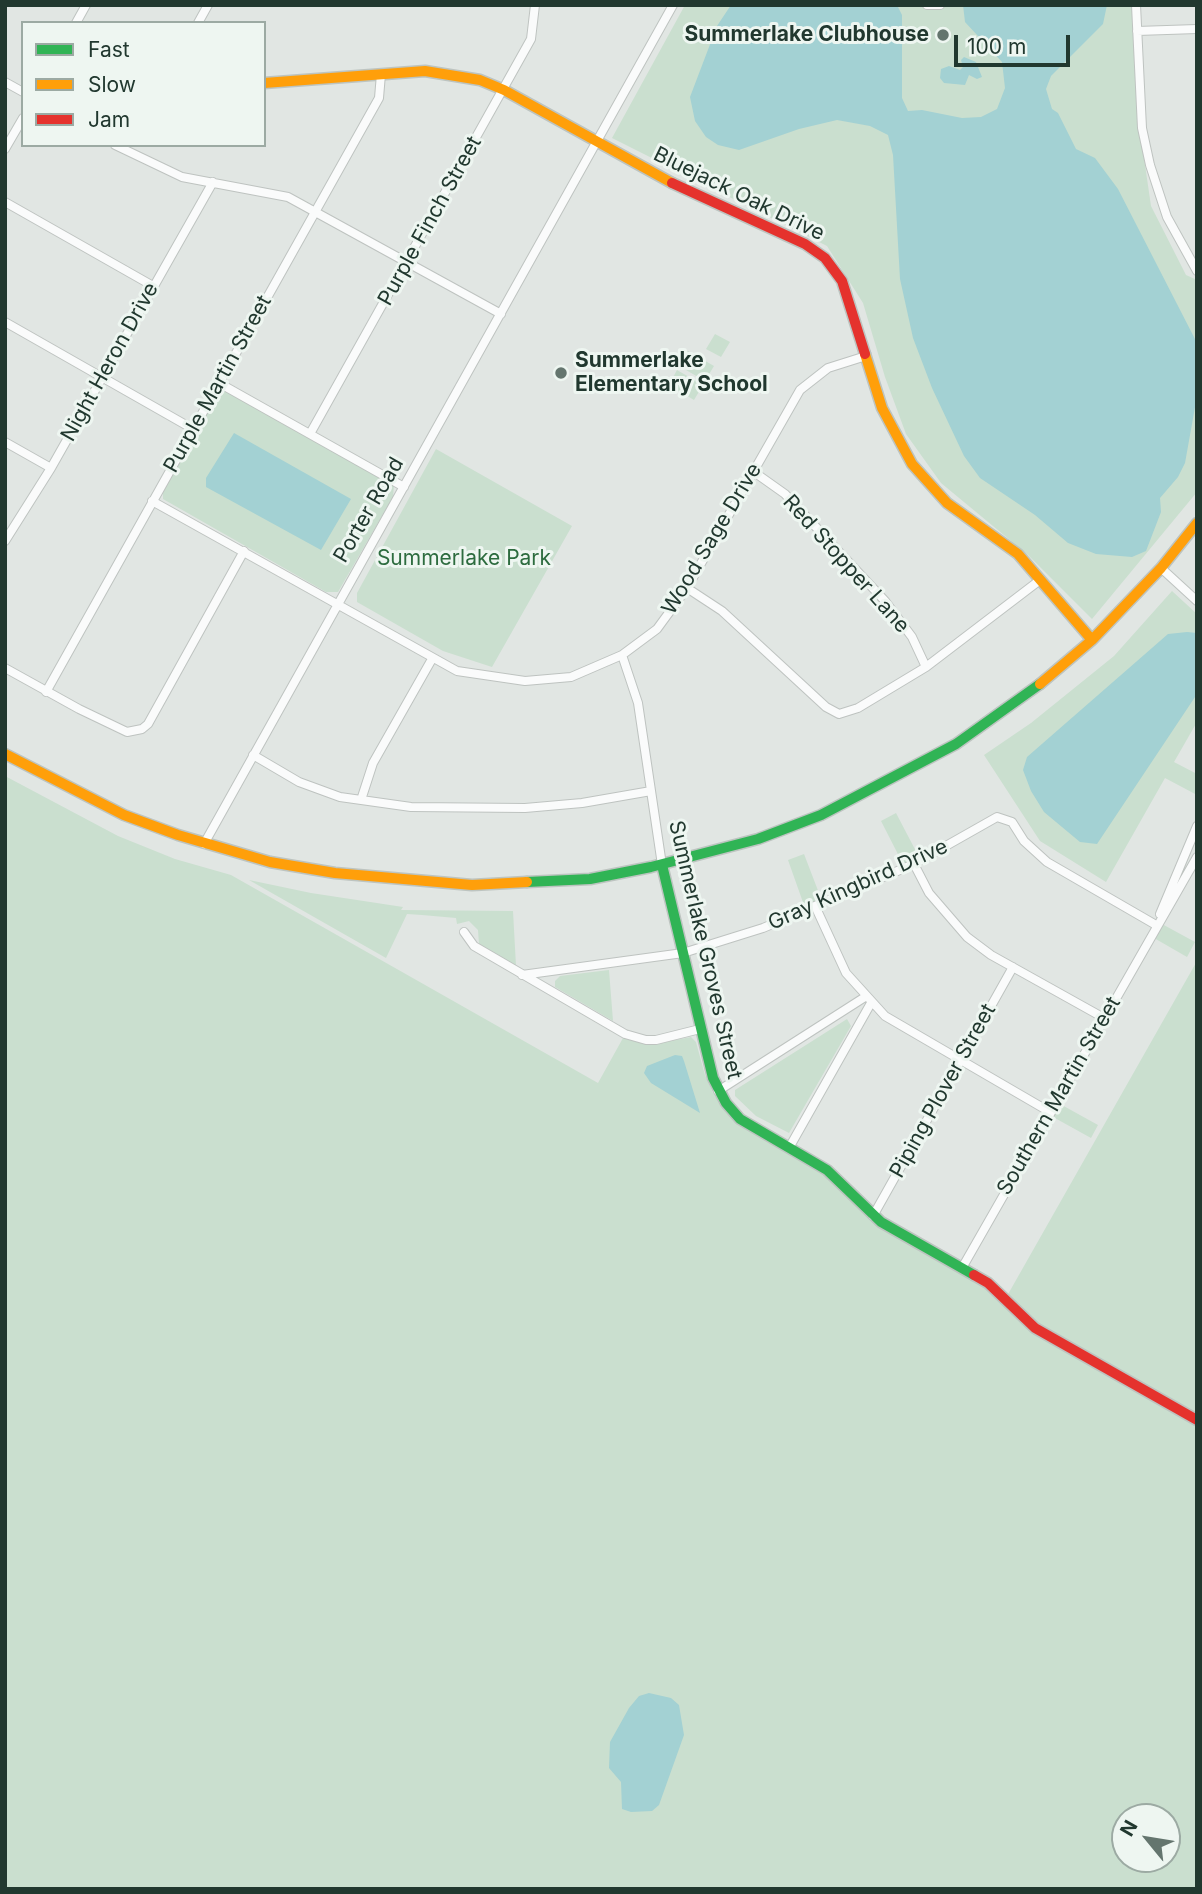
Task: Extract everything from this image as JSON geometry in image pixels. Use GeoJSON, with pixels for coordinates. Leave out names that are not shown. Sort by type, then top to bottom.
{"type":"FeatureCollection","features":[{"type":"Feature","properties":{"kind":"street"},"geometry":{"type":"LineString","coordinates":[[77,21],[86,5]]}},
{"type":"Feature","properties":{"kind":"street"},"geometry":{"type":"LineString","coordinates":[[199,21],[208,5]]}},
{"type":"Feature","properties":{"kind":"street","name":"Purple Finch Street"},"geometry":{"type":"LineString","coordinates":[[311,432],[531,40],[536,5]]}},
{"type":"Feature","properties":{"kind":"street","name":"Porter Road"},"geometry":{"type":"LineString","coordinates":[[204,844],[673,5]]}},
{"type":"Feature","properties":{"kind":"street"},"geometry":{"type":"LineString","coordinates":[[927,5],[940,5]]}},
{"type":"Feature","properties":{"kind":"street"},"geometry":{"type":"LineString","coordinates":[[1136,5],[1143,128],[1150,165],[1167,217],[1197,271]]}},
{"type":"Feature","properties":{"kind":"street"},"geometry":{"type":"LineString","coordinates":[[1138,31],[1197,29]]}},
{"type":"Feature","properties":{"kind":"street","name":"Bluejack Oak Drive"},"geometry":{"type":"LineString","coordinates":[[266,83],[425,71],[456,74],[503,90],[688,192],[796,239],[825,258],[849,294],[882,408],[919,473],[947,503],[1018,555],[1092,640]]}},
{"type":"Feature","properties":{"kind":"street","name":"Purple Martin Street"},"geometry":{"type":"LineString","coordinates":[[46,692],[379,98],[381,74]]}},
{"type":"Feature","properties":{"kind":"street"},"geometry":{"type":"LineString","coordinates":[[5,82],[21,91]]}},
{"type":"Feature","properties":{"kind":"street"},"geometry":{"type":"LineString","coordinates":[[5,149],[21,121]]}},
{"type":"Feature","properties":{"kind":"street"},"geometry":{"type":"LineString","coordinates":[[128,148],[182,177],[270,192],[316,210],[501,314]]}},
{"type":"Feature","properties":{"kind":"street","name":"Night Heron Drive"},"geometry":{"type":"LineString","coordinates":[[5,541],[51,468],[213,182]]}},
{"type":"Feature","properties":{"kind":"street"},"geometry":{"type":"LineString","coordinates":[[5,202],[153,286]]}},
{"type":"Feature","properties":{"kind":"street"},"geometry":{"type":"LineString","coordinates":[[5,322],[193,429]]}},
{"type":"Feature","properties":{"kind":"street","name":"Wood Sage Drive"},"geometry":{"type":"LineString","coordinates":[[152,501],[432,659],[477,676],[525,681],[571,677],[622,655],[657,629],[687,588],[800,390],[828,368],[866,356]]}},
{"type":"Feature","properties":{"kind":"street"},"geometry":{"type":"LineString","coordinates":[[219,383],[311,432],[404,487]]}},
{"type":"Feature","properties":{"kind":"street"},"geometry":{"type":"LineString","coordinates":[[5,442],[51,468]]}},
{"type":"Feature","properties":{"kind":"street","name":"Red Stopper Lane"},"geometry":{"type":"LineString","coordinates":[[754,472],[785,494],[885,601],[912,637],[926,667]]}},
{"type":"Feature","properties":{"kind":"street"},"geometry":{"type":"LineString","coordinates":[[5,754],[124,815],[204,844],[270,862],[335,873],[472,885],[590,879],[662,865],[770,834],[821,815],[956,744],[1004,710],[1092,640],[1161,568],[1197,523]]}},
{"type":"Feature","properties":{"kind":"street"},"geometry":{"type":"LineString","coordinates":[[5,668],[46,692],[127,732],[142,729],[148,724],[244,551]]}},
{"type":"Feature","properties":{"kind":"street"},"geometry":{"type":"LineString","coordinates":[[1161,568],[1197,601]]}},
{"type":"Feature","properties":{"kind":"street"},"geometry":{"type":"LineString","coordinates":[[687,588],[722,611],[827,707],[839,714],[858,708],[926,667],[1041,580]]}},
{"type":"Feature","properties":{"kind":"street","name":"Summerlake Groves Street"},"geometry":{"type":"LineString","coordinates":[[622,655],[638,703],[662,865],[700,1029],[718,1091],[740,1119],[833,1175],[873,1216],[988,1283],[1035,1328],[1197,1420]]}},
{"type":"Feature","properties":{"kind":"street"},"geometry":{"type":"LineString","coordinates":[[361,800],[373,763],[432,659]]}},
{"type":"Feature","properties":{"kind":"street"},"geometry":{"type":"LineString","coordinates":[[253,755],[322,792],[361,800],[438,808],[526,808],[582,803],[651,791]]}},
{"type":"Feature","properties":{"kind":"street","name":"Gray Kingbird Drive"},"geometry":{"type":"LineString","coordinates":[[522,975],[683,953],[763,928],[816,908],[914,864],[991,820],[1008,819],[1024,841],[1047,862],[1156,925]]}},
{"type":"Feature","properties":{"kind":"street","name":"Southern Martin Street"},"geometry":{"type":"LineString","coordinates":[[1156,925],[1166,894],[1197,826]]}},
{"type":"Feature","properties":{"kind":"street","name":"Southern Martin Street"},"geometry":{"type":"LineString","coordinates":[[962,1268],[1197,857]]}},
{"type":"Feature","properties":{"kind":"street"},"geometry":{"type":"LineString","coordinates":[[914,864],[929,893],[955,925],[979,946],[1104,1018]]}},
{"type":"Feature","properties":{"kind":"street"},"geometry":{"type":"LineString","coordinates":[[816,908],[837,958],[868,1000],[897,1024],[1050,1112]]}},
{"type":"Feature","properties":{"kind":"street"},"geometry":{"type":"LineString","coordinates":[[464,932],[474,946],[637,1038],[656,1040],[700,1029]]}},
{"type":"Feature","properties":{"kind":"street","name":"Piping Plover Street"},"geometry":{"type":"LineString","coordinates":[[873,1216],[1013,967]]}},
{"type":"Feature","properties":{"kind":"street"},"geometry":{"type":"LineString","coordinates":[[718,1091],[868,1000]]}},
{"type":"Feature","properties":{"kind":"street"},"geometry":{"type":"LineString","coordinates":[[789,1148],[868,1000]]}},
{"type":"Feature","properties":{"kind":"green space"},"geometry":{"type":"Polygon","coordinates":[[[685,5],[1132,5],[1137,110],[1151,206],[1186,275],[1197,280],[1197,492],[1092,619],[1028,555],[941,483],[906,434],[885,377],[863,303],[827,246],[612,138],[685,5]]]}},
{"type":"Feature","properties":{"kind":"green space"},"geometry":{"type":"Polygon","coordinates":[[[715,334],[730,342],[721,357],[706,349],[715,334]]]}},
{"type":"Feature","properties":{"kind":"green space"},"geometry":{"type":"Polygon","coordinates":[[[688,351],[714,366],[705,381],[679,366],[688,351]]]}},
{"type":"Feature","properties":{"kind":"green space"},"geometry":{"type":"Polygon","coordinates":[[[677,370],[703,385],[694,400],[669,385],[677,370]]]}},
{"type":"Feature","properties":{"kind":"green space"},"geometry":{"type":"Polygon","coordinates":[[[224,390],[394,485],[393,497],[338,592],[326,592],[163,499],[163,491],[181,458],[219,393],[224,390]]]}},
{"type":"Feature","properties":{"kind":"green space","name":"Summerlake Park"},"geometry":{"type":"Polygon","coordinates":[[[436,449],[572,526],[492,667],[443,651],[357,602],[357,593],[436,449]]]}},
{"type":"Feature","properties":{"kind":"green space"},"geometry":{"type":"Polygon","coordinates":[[[1172,591],[1197,614],[1197,722],[1174,762],[1197,774],[1197,795],[1165,778],[1106,882],[1040,841],[984,755],[1031,723],[1114,656],[1172,591]]]}},
{"type":"Feature","properties":{"kind":"green space"},"geometry":{"type":"Polygon","coordinates":[[[5,776],[118,836],[175,859],[231,875],[598,1083],[623,1038],[649,1045],[691,1037],[696,1042],[713,1093],[739,1123],[830,1178],[877,1224],[1007,1296],[1197,961],[1197,1889],[5,1889],[5,776]]]}},
{"type":"Feature","properties":{"kind":"green space"},"geometry":{"type":"Polygon","coordinates":[[[896,813],[919,857],[903,864],[881,821],[896,813]]]}},
{"type":"Feature","properties":{"kind":"green space"},"geometry":{"type":"Polygon","coordinates":[[[804,854],[822,901],[805,908],[788,860],[804,854]]]}},
{"type":"Feature","properties":{"kind":"green space"},"geometry":{"type":"Polygon","coordinates":[[[249,880],[403,907],[401,910],[513,911],[516,966],[479,944],[478,930],[469,921],[457,924],[456,918],[407,914],[386,958],[249,880]]]}},
{"type":"Feature","properties":{"kind":"green space"},"geometry":{"type":"Polygon","coordinates":[[[1162,924],[1195,942],[1187,957],[1154,938],[1162,924]]]}},
{"type":"Feature","properties":{"kind":"green space"},"geometry":{"type":"Polygon","coordinates":[[[609,970],[613,1021],[555,987],[555,981],[560,976],[609,970]]]}},
{"type":"Feature","properties":{"kind":"green space"},"geometry":{"type":"Polygon","coordinates":[[[847,1019],[851,1026],[789,1133],[756,1116],[735,1096],[735,1090],[847,1019]]]}},
{"type":"Feature","properties":{"kind":"green space"},"geometry":{"type":"Polygon","coordinates":[[[1060,1104],[1098,1125],[1091,1138],[1053,1117],[1060,1104]]]}},
{"type":"Feature","properties":{"kind":"water"},"geometry":{"type":"Polygon","coordinates":[[[731,5],[897,5],[902,15],[902,98],[908,111],[922,110],[962,118],[981,117],[997,109],[1005,88],[1002,62],[965,22],[963,5],[1107,5],[1103,24],[1051,76],[1046,89],[1052,109],[1058,113],[1076,149],[1095,158],[1118,189],[1197,343],[1197,396],[1185,463],[1178,477],[1160,498],[1161,512],[1146,551],[1132,557],[1096,554],[1068,543],[1035,515],[980,478],[964,456],[932,388],[913,338],[900,279],[893,155],[888,135],[870,126],[837,120],[799,129],[739,150],[718,145],[706,137],[695,121],[690,97],[717,26],[731,5]]]}},
{"type":"Feature","properties":{"kind":"water"},"geometry":{"type":"Polygon","coordinates":[[[964,57],[976,62],[982,77],[977,79],[969,75],[965,85],[944,83],[940,78],[941,69],[949,66],[960,70],[964,57]]]}},
{"type":"Feature","properties":{"kind":"water"},"geometry":{"type":"Polygon","coordinates":[[[234,433],[351,499],[321,550],[206,487],[206,478],[234,433]]]}},
{"type":"Feature","properties":{"kind":"water"},"geometry":{"type":"Polygon","coordinates":[[[1197,633],[1197,694],[1097,844],[1080,842],[1044,812],[1031,791],[1023,770],[1027,757],[1168,634],[1197,633]]]}},
{"type":"Feature","properties":{"kind":"water"},"geometry":{"type":"Polygon","coordinates":[[[675,1055],[682,1056],[700,1113],[651,1083],[644,1073],[647,1066],[675,1055]]]}},
{"type":"Feature","properties":{"kind":"water"},"geometry":{"type":"Polygon","coordinates":[[[649,1693],[671,1698],[679,1705],[684,1735],[659,1805],[652,1811],[631,1812],[622,1809],[621,1782],[609,1768],[610,1742],[629,1708],[639,1696],[649,1693]]]}},
{"type":"Feature","properties":{"kind":"traffic: fast"},"geometry":{"type":"LineString","coordinates":[[527,882],[590,879],[651,867],[758,839],[821,815],[956,744],[1040,684]]}},
{"type":"Feature","properties":{"kind":"traffic: fast"},"geometry":{"type":"LineString","coordinates":[[662,865],[713,1078],[726,1103],[740,1119],[827,1170],[881,1222],[974,1275]]}},
{"type":"Feature","properties":{"kind":"traffic: slow"},"geometry":{"type":"LineString","coordinates":[[266,83],[425,71],[480,80],[504,90],[672,183]]}},
{"type":"Feature","properties":{"kind":"traffic: slow"},"geometry":{"type":"LineString","coordinates":[[865,354],[882,408],[912,464],[947,503],[1018,554],[1092,640]]}},
{"type":"Feature","properties":{"kind":"traffic: slow"},"geometry":{"type":"LineString","coordinates":[[1040,684],[1092,640],[1161,568],[1197,523]]}},
{"type":"Feature","properties":{"kind":"traffic: slow"},"geometry":{"type":"LineString","coordinates":[[5,754],[124,815],[178,835],[270,862],[335,873],[472,885],[527,882]]}},
{"type":"Feature","properties":{"kind":"traffic: jam"},"geometry":{"type":"LineString","coordinates":[[672,183],[805,244],[825,258],[842,281],[865,354]]}},
{"type":"Feature","properties":{"kind":"traffic: jam"},"geometry":{"type":"LineString","coordinates":[[974,1275],[988,1283],[1035,1328],[1197,1420]]}},
{"type":"Feature","properties":{"kind":"place","name":"Summerlake Clubhouse"},"geometry":{"type":"Point","coordinates":[943,35]}},
{"type":"Feature","properties":{"kind":"place","name":"Summerlake Elementary School"},"geometry":{"type":"Point","coordinates":[561,373]}}]}
